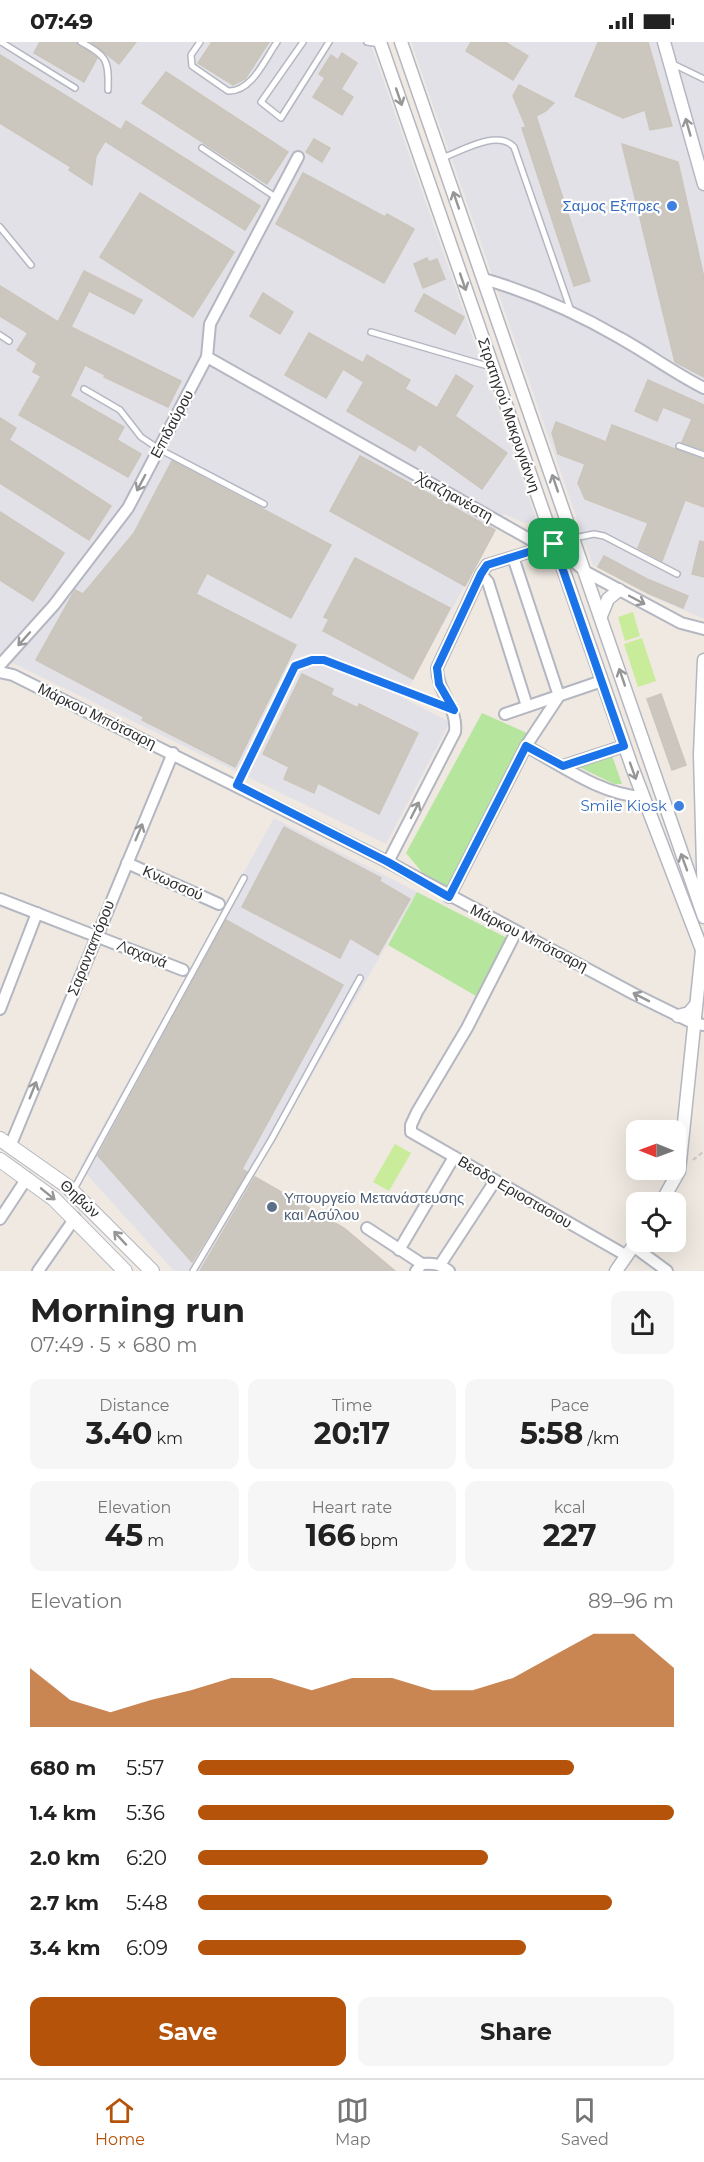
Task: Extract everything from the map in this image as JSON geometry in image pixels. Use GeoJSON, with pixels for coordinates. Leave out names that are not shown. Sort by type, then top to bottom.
{"type":"FeatureCollection","features":[{"type":"Feature","properties":{"kind":"main road","name":"Θηβών"},"geometry":{"type":"LineString","coordinates":[[5,1141],[73,1191],[152,1271]]}},
{"type":"Feature","properties":{"kind":"main road","name":"Θηβών"},"geometry":{"type":"LineString","coordinates":[[0,1160],[27,1178],[75,1218],[125,1271]]}},
{"type":"Feature","properties":{"kind":"street","name":"Στρατηγού Μακρυγιάννη"},"geometry":{"type":"LineString","coordinates":[[401,42],[704,917]]}},
{"type":"Feature","properties":{"kind":"street"},"geometry":{"type":"LineString","coordinates":[[664,42],[699,150],[704,184]]}},
{"type":"Feature","properties":{"kind":"street","name":"Στρατηγού Μακρυγιάννη"},"geometry":{"type":"LineString","coordinates":[[381,43],[624,746],[703,951]]}},
{"type":"Feature","properties":{"kind":"street","name":"Επιδαύρου"},"geometry":{"type":"LineString","coordinates":[[0,665],[54,605],[125,512],[207,357],[210,324],[298,157]]}},
{"type":"Feature","properties":{"kind":"street"},"geometry":{"type":"LineString","coordinates":[[484,279],[546,300],[572,312],[623,340],[673,373],[704,388]]}},
{"type":"Feature","properties":{"kind":"street","name":"Χατζηανέστη"},"geometry":{"type":"LineString","coordinates":[[207,357],[531,540],[554,544],[586,572],[681,623],[704,630]]}},
{"type":"Feature","properties":{"kind":"street"},"geometry":{"type":"LineString","coordinates":[[388,862],[455,732],[454,710],[439,684],[437,668],[481,574],[487,565],[574,538]]}},
{"type":"Feature","properties":{"kind":"street"},"geometry":{"type":"LineString","coordinates":[[513,557],[559,696]]}},
{"type":"Feature","properties":{"kind":"street"},"geometry":{"type":"LineString","coordinates":[[481,574],[488,582],[527,706]]}},
{"type":"Feature","properties":{"kind":"street"},"geometry":{"type":"LineString","coordinates":[[601,616],[608,599],[619,590]]}},
{"type":"Feature","properties":{"kind":"street"},"geometry":{"type":"LineString","coordinates":[[704,660],[700,754],[704,904]]}},
{"type":"Feature","properties":{"kind":"street","name":"Μάρκου Μπότσαρη"},"geometry":{"type":"LineString","coordinates":[[0,672],[13,675],[237,785],[388,862],[449,897],[678,1016],[699,1024]]}},
{"type":"Feature","properties":{"kind":"street"},"geometry":{"type":"LineString","coordinates":[[505,714],[602,681]]}},
{"type":"Feature","properties":{"kind":"street"},"geometry":{"type":"LineString","coordinates":[[449,897],[526,746],[559,696]]}},
{"type":"Feature","properties":{"kind":"street"},"geometry":{"type":"LineString","coordinates":[[526,746],[618,794],[643,797]]}},
{"type":"Feature","properties":{"kind":"street"},"geometry":{"type":"LineString","coordinates":[[563,766],[624,746]]}},
{"type":"Feature","properties":{"kind":"street","name":"Σαρανταπόρου"},"geometry":{"type":"LineString","coordinates":[[5,1141],[96,936],[173,753]]}},
{"type":"Feature","properties":{"kind":"street","name":"Κνωσσού"},"geometry":{"type":"LineString","coordinates":[[127,863],[219,904]]}},
{"type":"Feature","properties":{"kind":"street","name":"Λαχανά"},"geometry":{"type":"LineString","coordinates":[[0,899],[183,970]]}},
{"type":"Feature","properties":{"kind":"street"},"geometry":{"type":"LineString","coordinates":[[0,1009],[37,913]]}},
{"type":"Feature","properties":{"kind":"street","name":"Βεοδο Εριοστασιου"},"geometry":{"type":"LineString","coordinates":[[516,932],[467,1028],[411,1125],[411,1132],[495,1181],[626,1245]]}},
{"type":"Feature","properties":{"kind":"street"},"geometry":{"type":"LineString","coordinates":[[667,1192],[679,1171],[699,1024],[695,1006],[703,951]]}},
{"type":"Feature","properties":{"kind":"street"},"geometry":{"type":"LineString","coordinates":[[678,1016],[689,1013],[695,1006]]}},
{"type":"Feature","properties":{"kind":"street"},"geometry":{"type":"LineString","coordinates":[[399,1250],[454,1157]]}},
{"type":"Feature","properties":{"kind":"street"},"geometry":{"type":"LineString","coordinates":[[0,1219],[27,1178]]}},
{"type":"Feature","properties":{"kind":"street"},"geometry":{"type":"LineString","coordinates":[[367,1228],[399,1250],[419,1268],[445,1268],[495,1181]]}},
{"type":"Feature","properties":{"kind":"street"},"geometry":{"type":"LineString","coordinates":[[38,1271],[75,1218]]}},
{"type":"Feature","properties":{"kind":"street"},"geometry":{"type":"LineString","coordinates":[[616,1271],[629,1252]]}},
{"type":"Feature","properties":{"kind":"street","name":"Βεοδο Εριοστασιου"},"geometry":{"type":"LineString","coordinates":[[638,1252],[667,1271]]}},
{"type":"Feature","properties":{"kind":"lane"},"geometry":{"type":"LineString","coordinates":[[1,42],[75,88]]}},
{"type":"Feature","properties":{"kind":"lane"},"geometry":{"type":"LineString","coordinates":[[81,42],[104,57],[109,72],[108,90]]}},
{"type":"Feature","properties":{"kind":"lane"},"geometry":{"type":"LineString","coordinates":[[200,42],[191,55],[192,66],[228,91],[236,92],[246,86],[277,42]]}},
{"type":"Feature","properties":{"kind":"lane"},"geometry":{"type":"LineString","coordinates":[[303,42],[261,102],[281,118],[329,42]]}},
{"type":"Feature","properties":{"kind":"lane"},"geometry":{"type":"LineString","coordinates":[[367,42],[381,43]]}},
{"type":"Feature","properties":{"kind":"lane"},"geometry":{"type":"LineString","coordinates":[[670,63],[704,79]]}},
{"type":"Feature","properties":{"kind":"lane"},"geometry":{"type":"LineString","coordinates":[[441,158],[495,139],[509,142],[514,147],[572,312]]}},
{"type":"Feature","properties":{"kind":"lane"},"geometry":{"type":"LineString","coordinates":[[202,148],[277,198]]}},
{"type":"Feature","properties":{"kind":"lane"},"geometry":{"type":"LineString","coordinates":[[0,227],[31,265]]}},
{"type":"Feature","properties":{"kind":"lane"},"geometry":{"type":"LineString","coordinates":[[370,332],[492,368]]}},
{"type":"Feature","properties":{"kind":"lane"},"geometry":{"type":"LineString","coordinates":[[0,335],[9,341]]}},
{"type":"Feature","properties":{"kind":"lane"},"geometry":{"type":"LineString","coordinates":[[84,389],[120,410],[141,437],[159,449],[264,504]]}},
{"type":"Feature","properties":{"kind":"lane"},"geometry":{"type":"LineString","coordinates":[[679,446],[704,455]]}},
{"type":"Feature","properties":{"kind":"lane"},"geometry":{"type":"LineString","coordinates":[[574,538],[599,534],[677,574]]}},
{"type":"Feature","properties":{"kind":"lane"},"geometry":{"type":"LineString","coordinates":[[237,785],[295,666],[302,662],[324,660],[454,710]]}},
{"type":"Feature","properties":{"kind":"lane"},"geometry":{"type":"LineString","coordinates":[[73,1191],[244,878]]}},
{"type":"Feature","properties":{"kind":"lane"},"geometry":{"type":"LineString","coordinates":[[193,1271],[271,1140],[360,978]]}},
{"type":"Feature","properties":{"kind":"shaded area"},"geometry":{"type":"Polygon","coordinates":[[[0,42],[370,42],[537,522],[524,523],[504,514],[403,698],[450,722],[386,844],[0,657],[0,42]]]}},
{"type":"Feature","properties":{"kind":"shaded area"},"geometry":{"type":"Polygon","coordinates":[[[411,42],[704,42],[704,619],[650,596],[593,565],[411,42]]]}},
{"type":"Feature","properties":{"kind":"shaded area"},"geometry":{"type":"Polygon","coordinates":[[[274,818],[417,892],[254,1176],[344,1228],[395,1271],[174,1271],[80,1167],[274,818]]]}},
{"type":"Feature","properties":{"kind":"green space"},"geometry":{"type":"Polygon","coordinates":[[[633,612],[640,636],[625,641],[618,617],[633,612]]]}},
{"type":"Feature","properties":{"kind":"green space"},"geometry":{"type":"Polygon","coordinates":[[[642,638],[656,681],[638,687],[624,644],[642,638]]]}},
{"type":"Feature","properties":{"kind":"green space"},"geometry":{"type":"Polygon","coordinates":[[[482,713],[529,734],[449,889],[426,877],[406,853],[482,713]]]}},
{"type":"Feature","properties":{"kind":"green space"},"geometry":{"type":"Polygon","coordinates":[[[610,750],[622,784],[614,784],[577,766],[610,750]]]}},
{"type":"Feature","properties":{"kind":"green space"},"geometry":{"type":"Polygon","coordinates":[[[417,892],[507,938],[476,996],[388,945],[417,892]]]}},
{"type":"Feature","properties":{"kind":"green space"},"geometry":{"type":"Polygon","coordinates":[[[395,1144],[411,1153],[389,1191],[373,1182],[395,1144]]]}},
{"type":"Feature","properties":{"kind":"building"},"geometry":{"type":"Polygon","coordinates":[[[40,42],[76,42],[97,58],[84,82],[34,53],[40,42]]]}},
{"type":"Feature","properties":{"kind":"building"},"geometry":{"type":"Polygon","coordinates":[[[91,42],[136,42],[119,64],[91,42]]]}},
{"type":"Feature","properties":{"kind":"building"},"geometry":{"type":"Polygon","coordinates":[[[212,42],[269,42],[245,79],[233,85],[198,63],[212,42]]]}},
{"type":"Feature","properties":{"kind":"building"},"geometry":{"type":"Polygon","coordinates":[[[471,42],[505,42],[528,56],[513,80],[466,51],[471,42]]]}},
{"type":"Feature","properties":{"kind":"building"},"geometry":{"type":"Polygon","coordinates":[[[648,42],[672,126],[650,130],[645,110],[623,118],[575,96],[598,43],[648,42]]]}},
{"type":"Feature","properties":{"kind":"building"},"geometry":{"type":"Polygon","coordinates":[[[342,53],[357,63],[341,89],[353,97],[342,115],[313,97],[325,78],[319,74],[331,55],[338,60],[342,53]]]}},
{"type":"Feature","properties":{"kind":"building"},"geometry":{"type":"Polygon","coordinates":[[[0,55],[121,130],[126,121],[260,206],[245,230],[105,141],[96,156],[92,185],[69,170],[71,167],[0,123],[0,55]]]}},
{"type":"Feature","properties":{"kind":"building"},"geometry":{"type":"Polygon","coordinates":[[[166,72],[288,152],[267,184],[142,103],[166,72]]]}},
{"type":"Feature","properties":{"kind":"building"},"geometry":{"type":"Polygon","coordinates":[[[519,85],[554,103],[546,111],[536,116],[590,281],[574,286],[522,128],[526,127],[513,96],[519,85]]]}},
{"type":"Feature","properties":{"kind":"building"},"geometry":{"type":"Polygon","coordinates":[[[314,139],[330,148],[322,162],[306,152],[314,139]]]}},
{"type":"Feature","properties":{"kind":"building"},"geometry":{"type":"Polygon","coordinates":[[[622,144],[678,162],[704,278],[704,377],[675,362],[622,144]]]}},
{"type":"Feature","properties":{"kind":"building"},"geometry":{"type":"Polygon","coordinates":[[[303,173],[385,217],[387,214],[414,229],[384,283],[276,224],[303,173]]]}},
{"type":"Feature","properties":{"kind":"building"},"geometry":{"type":"Polygon","coordinates":[[[140,193],[234,252],[193,317],[100,257],[140,193]]]}},
{"type":"Feature","properties":{"kind":"building"},"geometry":{"type":"Polygon","coordinates":[[[427,258],[429,262],[437,259],[445,279],[423,288],[414,264],[427,258]]]}},
{"type":"Feature","properties":{"kind":"building"},"geometry":{"type":"Polygon","coordinates":[[[84,271],[142,300],[134,314],[89,291],[71,327],[181,381],[168,407],[104,377],[105,375],[85,365],[70,396],[124,427],[117,440],[141,454],[128,477],[19,415],[41,376],[33,372],[37,363],[17,350],[28,333],[0,316],[0,286],[58,322],[84,271]]]}},
{"type":"Feature","properties":{"kind":"building"},"geometry":{"type":"Polygon","coordinates":[[[263,293],[293,312],[280,334],[250,316],[263,293]]]}},
{"type":"Feature","properties":{"kind":"building"},"geometry":{"type":"Polygon","coordinates":[[[424,294],[464,317],[455,334],[415,311],[424,294]]]}},
{"type":"Feature","properties":{"kind":"building"},"geometry":{"type":"Polygon","coordinates":[[[309,333],[363,363],[367,355],[410,380],[405,389],[437,408],[456,375],[473,386],[455,416],[507,453],[482,489],[419,444],[415,451],[347,411],[364,382],[343,369],[326,398],[285,375],[309,333]]]}},
{"type":"Feature","properties":{"kind":"building"},"geometry":{"type":"Polygon","coordinates":[[[648,380],[704,405],[704,450],[682,442],[692,419],[663,407],[657,421],[635,411],[648,380]]]}},
{"type":"Feature","properties":{"kind":"building"},"geometry":{"type":"Polygon","coordinates":[[[0,418],[16,428],[9,440],[111,506],[89,540],[0,483],[0,418]]]}},
{"type":"Feature","properties":{"kind":"building"},"geometry":{"type":"Polygon","coordinates":[[[556,422],[606,442],[612,425],[704,460],[704,507],[685,500],[662,561],[638,548],[648,523],[585,499],[578,483],[585,464],[558,454],[552,433],[556,422]]]}},
{"type":"Feature","properties":{"kind":"building"},"geometry":{"type":"Polygon","coordinates":[[[360,456],[495,530],[465,586],[330,511],[360,456]]]}},
{"type":"Feature","properties":{"kind":"building"},"geometry":{"type":"Polygon","coordinates":[[[172,461],[331,545],[291,618],[207,573],[196,594],[296,645],[235,767],[142,720],[144,717],[36,660],[75,590],[83,594],[134,533],[172,461]]]}},
{"type":"Feature","properties":{"kind":"building"},"geometry":{"type":"Polygon","coordinates":[[[0,512],[64,553],[33,601],[0,580],[0,512]]]}},
{"type":"Feature","properties":{"kind":"building"},"geometry":{"type":"Polygon","coordinates":[[[700,541],[704,542],[704,577],[692,574],[700,541]]]}},
{"type":"Feature","properties":{"kind":"building"},"geometry":{"type":"Polygon","coordinates":[[[604,556],[647,579],[688,596],[683,608],[598,567],[604,556]]]}},
{"type":"Feature","properties":{"kind":"building"},"geometry":{"type":"Polygon","coordinates":[[[355,558],[450,608],[413,679],[323,631],[329,619],[324,617],[355,558]]]}},
{"type":"Feature","properties":{"kind":"building"},"geometry":{"type":"Polygon","coordinates":[[[302,674],[333,689],[331,695],[358,708],[359,704],[418,733],[379,814],[318,783],[314,793],[284,779],[289,767],[263,754],[302,674]]]}},
{"type":"Feature","properties":{"kind":"building"},"geometry":{"type":"Polygon","coordinates":[[[661,694],[686,765],[672,770],[647,699],[661,694]]]}},
{"type":"Feature","properties":{"kind":"building"},"geometry":{"type":"Polygon","coordinates":[[[284,827],[381,878],[379,881],[410,899],[378,955],[350,938],[340,958],[242,907],[284,827]]]}},
{"type":"Feature","properties":{"kind":"building"},"geometry":{"type":"Polygon","coordinates":[[[226,920],[343,985],[242,1169],[247,1172],[192,1262],[98,1156],[226,920]]]}},
{"type":"Feature","properties":{"kind":"building","name":"Υπουργείο Μετανάστευσης και Ασύλου"},"geometry":{"type":"Polygon","coordinates":[[[255,1177],[344,1228],[395,1271],[200,1271],[255,1177]]]}},
{"type":"Feature","properties":{"kind":"place","name":"Σαμος Εξπρες"},"geometry":{"type":"Point","coordinates":[672,206]}},
{"type":"Feature","properties":{"kind":"place","name":"Smile Kiosk"},"geometry":{"type":"Point","coordinates":[679,806]}},
{"type":"Feature","properties":{"kind":"place","name":"Υπουργείο Μετανάστευσης και Ασύλου"},"geometry":{"type":"Point","coordinates":[272,1207]}},
{"type":"Feature","properties":{"kind":"route"},"geometry":{"type":"LineString","coordinates":[[554,544],[624,746],[563,766],[526,746],[449,897],[388,862],[237,785],[295,666],[302,662],[324,660],[415,697],[454,710],[439,684],[437,668],[439,659],[481,574],[487,565],[554,544]]}}]}
